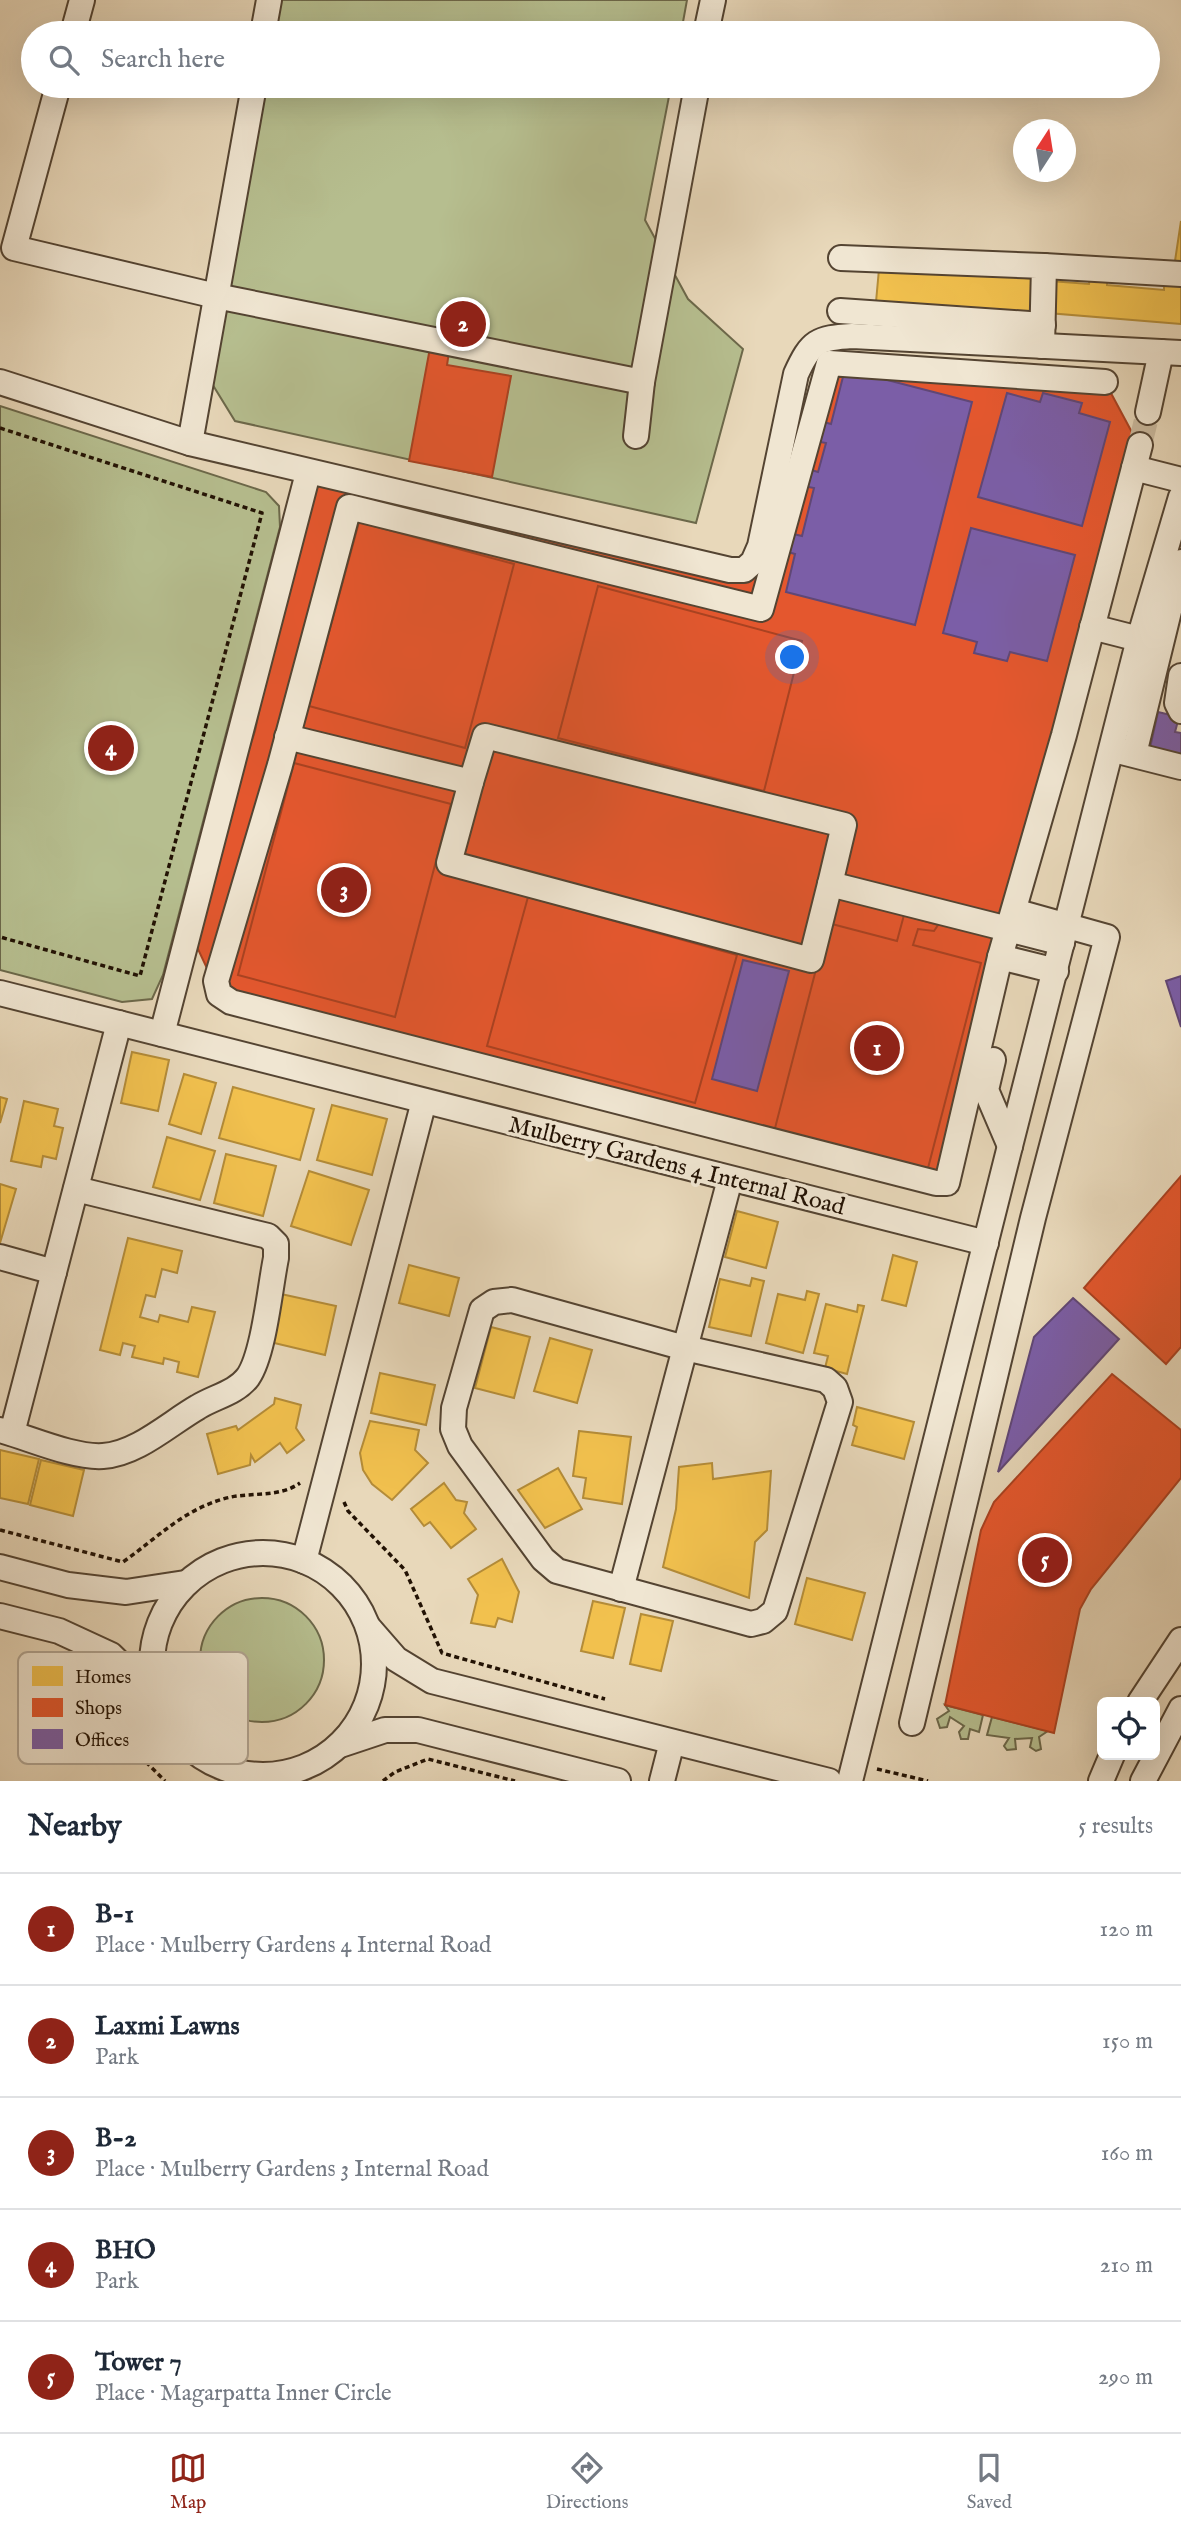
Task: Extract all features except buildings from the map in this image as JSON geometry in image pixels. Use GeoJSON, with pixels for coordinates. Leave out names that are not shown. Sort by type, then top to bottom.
{"type":"FeatureCollection","features":[{"type":"Feature","properties":{"kind":"street"},"geometry":{"type":"LineString","coordinates":[[76,21],[82,0]]}},
{"type":"Feature","properties":{"kind":"street"},"geometry":{"type":"LineString","coordinates":[[265,21],[269,0]]}},
{"type":"Feature","properties":{"kind":"street"},"geometry":{"type":"LineString","coordinates":[[709,21],[713,0]]}},
{"type":"Feature","properties":{"kind":"street"},"geometry":{"type":"LineString","coordinates":[[55,98],[14,248],[216,296],[642,382]]}},
{"type":"Feature","properties":{"kind":"street"},"geometry":{"type":"LineString","coordinates":[[190,443],[252,98]]}},
{"type":"Feature","properties":{"kind":"street"},"geometry":{"type":"LineString","coordinates":[[635,436],[642,382],[695,98]]}},
{"type":"Feature","properties":{"kind":"street"},"geometry":{"type":"LineString","coordinates":[[841,258],[1181,274]]}},
{"type":"Feature","properties":{"kind":"street"},"geometry":{"type":"LineString","coordinates":[[1043,335],[1044,266]]}},
{"type":"Feature","properties":{"kind":"street"},"geometry":{"type":"LineString","coordinates":[[840,311],[1171,353],[1148,412]]}},
{"type":"Feature","properties":{"kind":"street"},"geometry":{"type":"LineString","coordinates":[[0,382],[190,443],[308,473],[730,570],[744,570],[753,562],[760,546],[796,374],[806,352],[822,338],[1043,335]]}},
{"type":"Feature","properties":{"kind":"street"},"geometry":{"type":"LineString","coordinates":[[1105,382],[829,363],[761,609],[349,507],[287,737],[216,981],[219,994],[231,1002],[936,1183],[947,1183],[1000,957],[1137,456],[1181,480]]}},
{"type":"Feature","properties":{"kind":"street"},"geometry":{"type":"LineString","coordinates":[[162,1034],[308,473]]}},
{"type":"Feature","properties":{"kind":"street"},"geometry":{"type":"LineString","coordinates":[[1122,752],[1139,639],[1181,497]]}},
{"type":"Feature","properties":{"kind":"street"},"geometry":{"type":"LineString","coordinates":[[853,1772],[1064,935],[1181,562]]}},
{"type":"Feature","properties":{"kind":"street"},"geometry":{"type":"LineString","coordinates":[[1092,627],[1139,639]]}},
{"type":"Feature","properties":{"kind":"street"},"geometry":{"type":"LineString","coordinates":[[1181,676],[1177,703],[1181,711]]}},
{"type":"Feature","properties":{"kind":"street"},"geometry":{"type":"LineString","coordinates":[[485,736],[844,825],[811,960],[541,890],[449,863],[471,782],[485,736]]}},
{"type":"Feature","properties":{"kind":"street"},"geometry":{"type":"LineString","coordinates":[[287,737],[471,782]]}},
{"type":"Feature","properties":{"kind":"street"},"geometry":{"type":"LineString","coordinates":[[1122,752],[1181,767]]}},
{"type":"Feature","properties":{"kind":"street"},"geometry":{"type":"LineString","coordinates":[[830,884],[1011,920],[1064,935],[1107,937],[1033,1218],[912,1723]]}},
{"type":"Feature","properties":{"kind":"street"},"geometry":{"type":"LineString","coordinates":[[1000,957],[1056,971]]}},
{"type":"Feature","properties":{"kind":"street"},"geometry":{"type":"LineString","coordinates":[[1010,1146],[986,1090],[1011,980]]}},
{"type":"Feature","properties":{"kind":"street","name":"Mulberry Gardens 4 Internal Road"},"geometry":{"type":"LineString","coordinates":[[0,993],[986,1243]]}},
{"type":"Feature","properties":{"kind":"street"},"geometry":{"type":"LineString","coordinates":[[76,1189],[268,1236],[276,1244],[276,1258],[258,1352],[248,1377],[234,1390],[201,1405],[125,1450],[104,1456],[86,1454],[6,1431],[54,1272],[119,1023]]}},
{"type":"Feature","properties":{"kind":"street"},"geometry":{"type":"LineString","coordinates":[[304,1561],[414,1098]]}},
{"type":"Feature","properties":{"kind":"street"},"geometry":{"type":"LineString","coordinates":[[621,1589],[730,1179]]}},
{"type":"Feature","properties":{"kind":"street"},"geometry":{"type":"LineString","coordinates":[[0,1257],[54,1272]]}},
{"type":"Feature","properties":{"kind":"street"},"geometry":{"type":"LineString","coordinates":[[512,1300],[685,1348],[826,1380],[835,1388],[840,1402],[775,1611],[763,1621],[751,1625],[621,1589],[557,1571],[543,1559],[460,1446],[453,1429],[454,1408],[482,1310],[494,1302],[512,1300]]}},
{"type":"Feature","properties":{"kind":"street"},"geometry":{"type":"LineString","coordinates":[[153,1652],[154,1638],[165,1608],[185,1583],[211,1565],[241,1555],[273,1553],[304,1561],[332,1576],[354,1600],[369,1628],[396,1659],[432,1681],[829,1781]]}},
{"type":"Feature","properties":{"kind":"street"},"geometry":{"type":"LineString","coordinates":[[0,1567],[68,1585],[126,1592],[185,1583]]}},
{"type":"Feature","properties":{"kind":"street"},"geometry":{"type":"LineString","coordinates":[[0,1616],[59,1631],[104,1652]]}},
{"type":"Feature","properties":{"kind":"street"},"geometry":{"type":"LineString","coordinates":[[340,1745],[360,1720],[372,1690],[375,1659],[369,1628]]}},
{"type":"Feature","properties":{"kind":"street"},"geometry":{"type":"LineString","coordinates":[[1143,1697],[1181,1640]]}},
{"type":"Feature","properties":{"kind":"street"},"geometry":{"type":"LineString","coordinates":[[1143,1781],[1181,1709]]}},
{"type":"Feature","properties":{"kind":"street"},"geometry":{"type":"LineString","coordinates":[[213,1764],[235,1777],[284,1773],[314,1763],[340,1745],[385,1730],[418,1730],[618,1781]]}},
{"type":"Feature","properties":{"kind":"street"},"geometry":{"type":"LineString","coordinates":[[662,1781],[672,1742]]}},
{"type":"Feature","properties":{"kind":"street"},"geometry":{"type":"LineString","coordinates":[[1101,1781],[1110,1760]]}},
{"type":"Feature","properties":{"kind":"path"},"geometry":{"type":"LineString","coordinates":[[0,428],[262,513],[140,976],[0,937]]}},
{"type":"Feature","properties":{"kind":"path"},"geometry":{"type":"LineString","coordinates":[[0,1530],[124,1562],[187,1513],[226,1498],[278,1494],[291,1490],[308,1478]]}},
{"type":"Feature","properties":{"kind":"path"},"geometry":{"type":"LineString","coordinates":[[339,1493],[348,1511],[405,1570],[442,1653],[611,1701]]}},
{"type":"Feature","properties":{"kind":"path"},"geometry":{"type":"LineString","coordinates":[[383,1781],[395,1772],[428,1759],[515,1781]]}},
{"type":"Feature","properties":{"kind":"path"},"geometry":{"type":"LineString","coordinates":[[148,1764],[165,1781]]}},
{"type":"Feature","properties":{"kind":"path"},"geometry":{"type":"LineString","coordinates":[[853,1772],[928,1781]]}},
{"type":"Feature","properties":{"kind":"green space"},"geometry":{"type":"Polygon","coordinates":[[[269,0],[687,0],[683,21],[265,21],[269,0]]]}},
{"type":"Feature","properties":{"kind":"green space"},"geometry":{"type":"Polygon","coordinates":[[[252,98],[669,98],[645,220],[688,299],[743,349],[696,523],[235,421],[203,369],[252,98]]]}},
{"type":"Feature","properties":{"kind":"green space"},"geometry":{"type":"Polygon","coordinates":[[[0,406],[266,492],[279,506],[280,527],[163,975],[152,999],[122,1002],[0,970],[0,406]]]}},
{"type":"Feature","properties":{"kind":"green space"},"geometry":{"type":"Polygon","coordinates":[[[262,1598],[274,1599],[297,1608],[314,1625],[323,1648],[323,1672],[314,1695],[297,1712],[274,1721],[262,1722],[248,1720],[248,1652],[201,1652],[210,1625],[227,1608],[250,1599],[262,1598]]]}},
{"type":"Feature","properties":{"kind":"green space"},"geometry":{"type":"Polygon","coordinates":[[[945,1705],[983,1715],[979,1732],[970,1729],[968,1739],[961,1739],[959,1732],[964,1726],[950,1717],[947,1727],[940,1728],[937,1719],[949,1711],[945,1705]]]}},
{"type":"Feature","properties":{"kind":"green space"},"geometry":{"type":"Polygon","coordinates":[[[992,1717],[1048,1731],[1039,1737],[1041,1749],[1036,1751],[1030,1747],[1032,1738],[1015,1739],[1016,1749],[1007,1750],[1004,1746],[1009,1738],[987,1735],[992,1717]]]}},
{"type":"Feature","properties":{"kind":"tunnel"},"geometry":{"type":"LineString","coordinates":[[1140,445],[1148,412]]}},
{"type":"Feature","properties":{"kind":"place","name":"Laxmi Lawns"},"geometry":{"type":"Point","coordinates":[463,324]}},
{"type":"Feature","properties":{"kind":"place","name":"BHO"},"geometry":{"type":"Point","coordinates":[111,748]}},
{"type":"Feature","properties":{"kind":"place","name":"B-2"},"geometry":{"type":"Point","coordinates":[344,890]}},
{"type":"Feature","properties":{"kind":"place","name":"B-1"},"geometry":{"type":"Point","coordinates":[877,1048]}},
{"type":"Feature","properties":{"kind":"place","name":"Tower 7"},"geometry":{"type":"Point","coordinates":[1045,1560]}}]}
